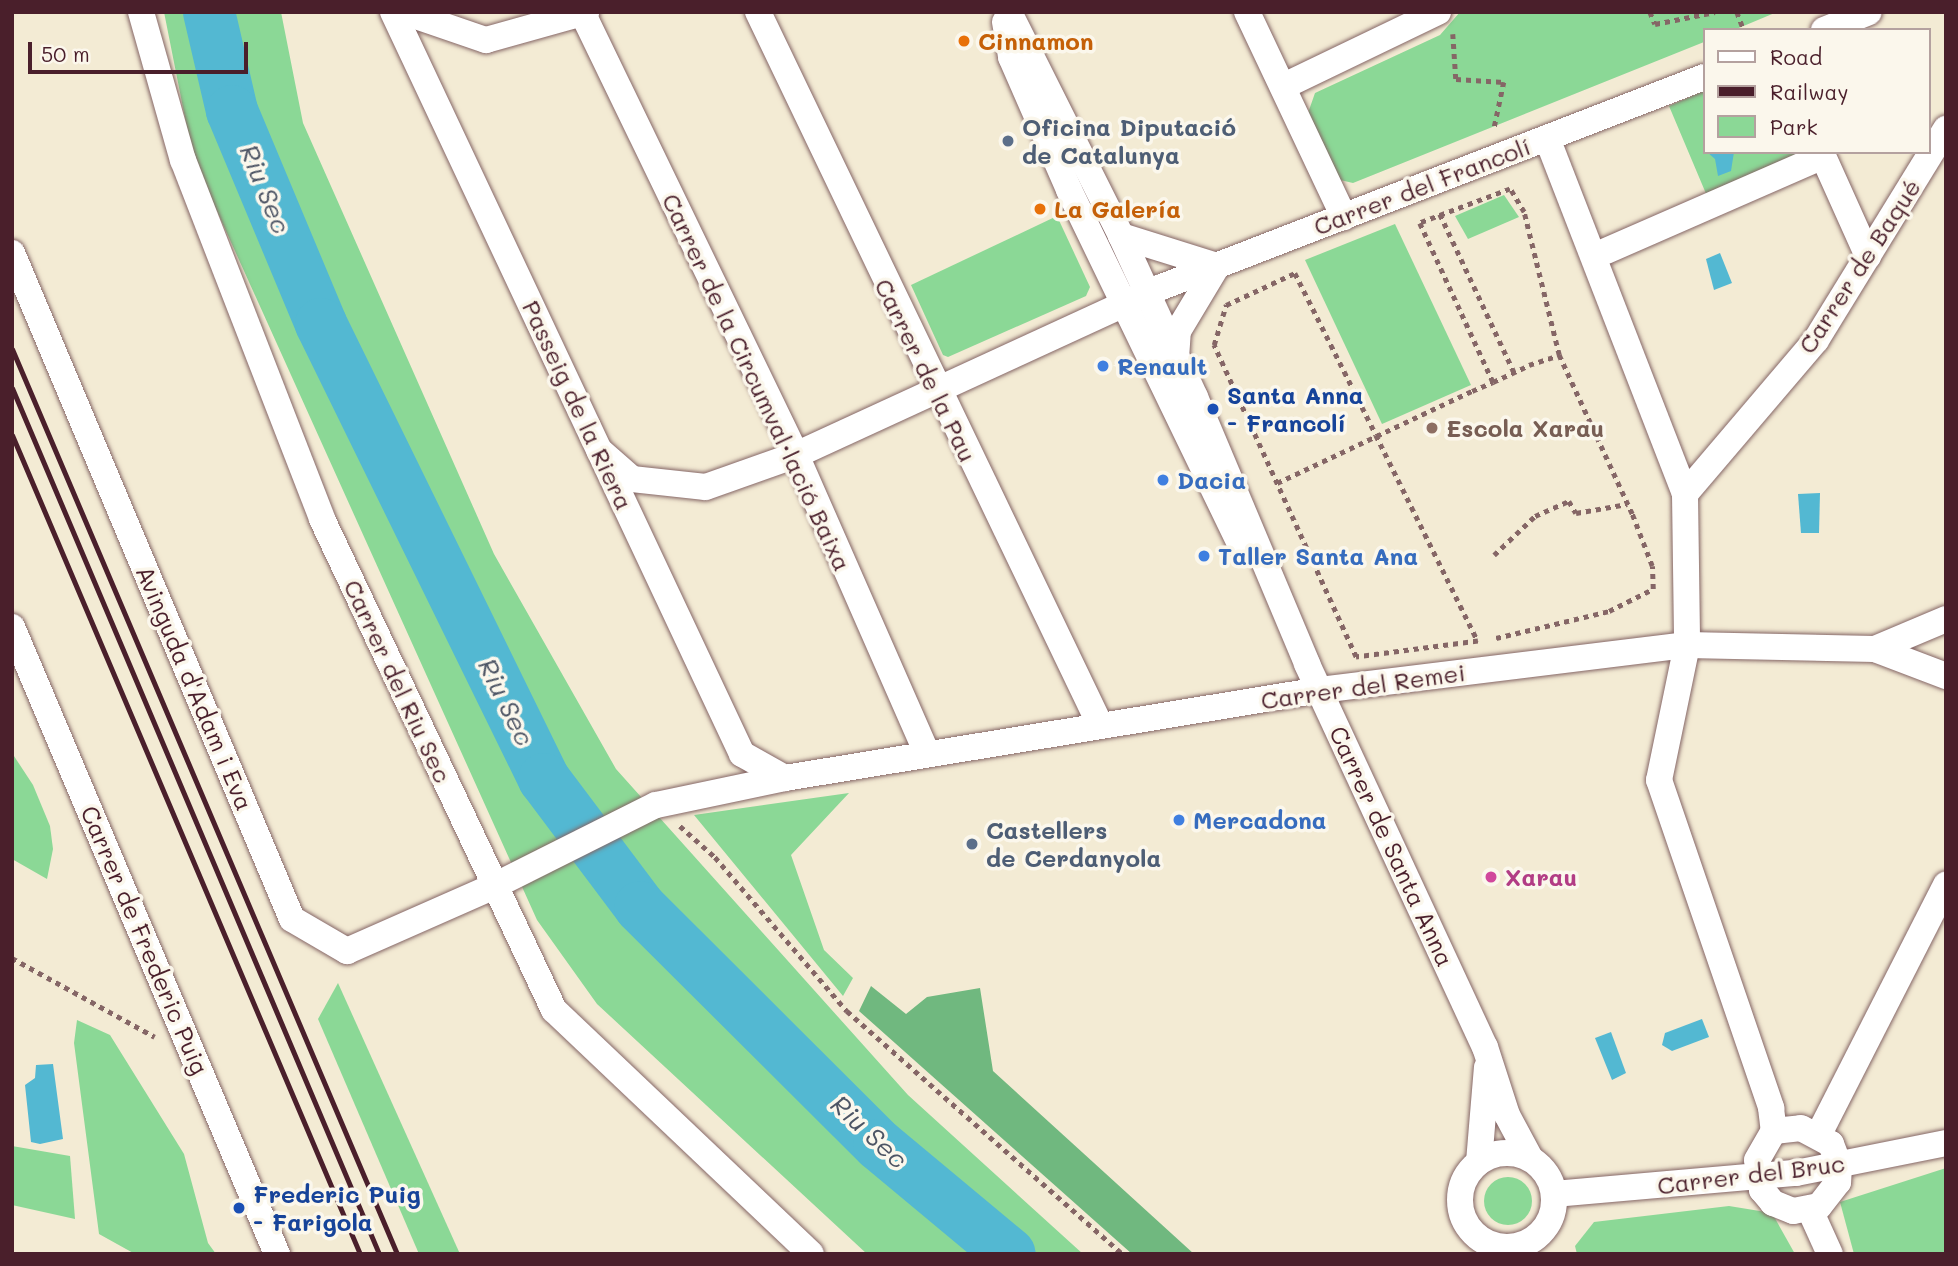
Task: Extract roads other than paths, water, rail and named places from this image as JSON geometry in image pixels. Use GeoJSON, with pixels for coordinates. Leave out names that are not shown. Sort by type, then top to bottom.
{"type":"FeatureCollection","features":[{"type":"Feature","properties":{"kind":"street","name":"Carrer del Riu Sec"},"geometry":{"type":"LineString","coordinates":[[141,12],[183,160],[322,519],[554,1010],[811,1254]]}},
{"type":"Feature","properties":{"kind":"street","name":"Passeig de la Riera"},"geometry":{"type":"LineString","coordinates":[[393,12],[743,754],[785,778]]}},
{"type":"Feature","properties":{"kind":"street"},"geometry":{"type":"LineString","coordinates":[[404,12],[486,40],[584,13]]}},
{"type":"Feature","properties":{"kind":"street","name":"Carrer de la Pau"},"geometry":{"type":"LineString","coordinates":[[758,12],[935,390],[1100,725]]}},
{"type":"Feature","properties":{"kind":"street","name":"Carrer de Santa Anna"},"geometry":{"type":"LineString","coordinates":[[1006,12],[1121,236],[1239,544],[1279,596]]}},
{"type":"Feature","properties":{"kind":"street","name":"Carrer de Santa Anna"},"geometry":{"type":"LineString","coordinates":[[1006,12],[1011,57],[1142,292],[1176,361],[1320,690],[1488,1058],[1507,1115],[1530,1158]]}},
{"type":"Feature","properties":{"kind":"street"},"geometry":{"type":"LineString","coordinates":[[1247,12],[1344,217]]}},
{"type":"Feature","properties":{"kind":"street"},"geometry":{"type":"LineString","coordinates":[[1829,28],[1869,12]]}},
{"type":"Feature","properties":{"kind":"street","name":"Carrer de la Circumval·lació Baixa"},"geometry":{"type":"LineString","coordinates":[[584,13],[796,455],[927,754]]}},
{"type":"Feature","properties":{"kind":"street"},"geometry":{"type":"LineString","coordinates":[[1283,86],[1446,21]]}},
{"type":"Feature","properties":{"kind":"street","name":"Carrer del Francolí"},"geometry":{"type":"LineString","coordinates":[[599,450],[632,479],[706,487],[796,455],[1142,292],[1213,272],[1344,217],[1702,77]]}},
{"type":"Feature","properties":{"kind":"street","name":"Carrer de Baqué"},"geometry":{"type":"LineString","coordinates":[[1685,494],[1816,340],[1946,129]]}},
{"type":"Feature","properties":{"kind":"street"},"geometry":{"type":"LineString","coordinates":[[1547,138],[1685,494],[1686,645],[1659,779],[1771,1108],[1774,1131],[1760,1152],[1757,1177],[1773,1203],[1793,1211],[1810,1210],[1836,1187],[1839,1164],[1831,1144],[1819,1134],[1801,1128],[1774,1131]]}},
{"type":"Feature","properties":{"kind":"street"},"geometry":{"type":"LineString","coordinates":[[1606,251],[1823,156],[1868,256]]}},
{"type":"Feature","properties":{"kind":"street"},"geometry":{"type":"LineString","coordinates":[[1121,236],[1169,251],[1213,272],[1178,331],[1176,361]]}},
{"type":"Feature","properties":{"kind":"street","name":"Avinguda d'Adam i Eva"},"geometry":{"type":"LineString","coordinates":[[12,253],[292,919],[347,951],[497,885]]}},
{"type":"Feature","properties":{"kind":"street","name":"Carrer de Santa Anna"},"geometry":{"type":"LineString","coordinates":[[1142,292],[1152,327],[1199,437],[1239,502]]}},
{"type":"Feature","properties":{"kind":"street"},"geometry":{"type":"LineString","coordinates":[[1875,649],[1946,619]]}},
{"type":"Feature","properties":{"kind":"street","name":"Carrer de Frederic Puig"},"geometry":{"type":"LineString","coordinates":[[14,630],[277,1254]]}},
{"type":"Feature","properties":{"kind":"street","name":"Carrer del Remei"},"geometry":{"type":"LineString","coordinates":[[497,885],[656,805],[785,778],[858,779],[927,754],[1100,725],[1320,690],[1686,645],[1875,649]]}},
{"type":"Feature","properties":{"kind":"street"},"geometry":{"type":"LineString","coordinates":[[1875,649],[1946,676]]}},
{"type":"Feature","properties":{"kind":"street"},"geometry":{"type":"LineString","coordinates":[[1819,1134],[1946,885]]}},
{"type":"Feature","properties":{"kind":"street","name":"Carrer de Santa Anna"},"geometry":{"type":"LineString","coordinates":[[1479,1162],[1488,1058]]}},
{"type":"Feature","properties":{"kind":"street","name":"Carrer del Bruc"},"geometry":{"type":"LineString","coordinates":[[1554,1195],[1757,1177],[1946,1143]]}},
{"type":"Feature","properties":{"kind":"street"},"geometry":{"type":"LineString","coordinates":[[1547,1226],[1531,1241],[1513,1251],[1483,1241],[1463,1219],[1461,1188],[1479,1162],[1504,1153],[1530,1158],[1550,1180],[1554,1195],[1547,1226],[1551,1254]]}},
{"type":"Feature","properties":{"kind":"street"},"geometry":{"type":"LineString","coordinates":[[1810,1210],[1830,1254]]}},
{"type":"Feature","properties":{"kind":"water"},"geometry":{"type":"Polygon","coordinates":[[[1709,154],[1734,154],[1731,171],[1718,176],[1715,159],[1709,154]]]}},
{"type":"Feature","properties":{"kind":"water"},"geometry":{"type":"Polygon","coordinates":[[[1720,253],[1732,283],[1714,290],[1706,259],[1720,253]]]}},
{"type":"Feature","properties":{"kind":"water"},"geometry":{"type":"Polygon","coordinates":[[[1820,493],[1819,533],[1801,533],[1798,494],[1820,493]]]}},
{"type":"Feature","properties":{"kind":"water"},"geometry":{"type":"Polygon","coordinates":[[[1702,1019],[1709,1037],[1672,1051],[1662,1045],[1665,1033],[1702,1019]]]}},
{"type":"Feature","properties":{"kind":"water"},"geometry":{"type":"Polygon","coordinates":[[[1611,1032],[1626,1073],[1612,1080],[1595,1038],[1611,1032]]]}},
{"type":"Feature","properties":{"kind":"water"},"geometry":{"type":"Polygon","coordinates":[[[53,1064],[63,1139],[40,1144],[31,1142],[25,1085],[35,1078],[36,1065],[53,1064]]]}},
{"type":"Feature","properties":{"kind":"waterway","name":"Riu Sec"},"geometry":{"type":"LineString","coordinates":[[209,12],[232,111],[321,324],[544,779],[640,907],[879,1145],[1010,1254]]}},
{"type":"Feature","properties":{"kind":"railway"},"geometry":{"type":"LineString","coordinates":[[12,349],[397,1254]]}},
{"type":"Feature","properties":{"kind":"railway"},"geometry":{"type":"LineString","coordinates":[[12,388],[379,1254]]}},
{"type":"Feature","properties":{"kind":"railway"},"geometry":{"type":"LineString","coordinates":[[12,435],[360,1254]]}},
{"type":"Feature","properties":{"kind":"place","name":"Cinnamon"},"geometry":{"type":"Point","coordinates":[964,41]}},
{"type":"Feature","properties":{"kind":"place","name":"Oficina Diputació de Catalunya"},"geometry":{"type":"Point","coordinates":[1008,141]}},
{"type":"Feature","properties":{"kind":"place","name":"La Galería"},"geometry":{"type":"Point","coordinates":[1040,209]}},
{"type":"Feature","properties":{"kind":"place","name":"Renault"},"geometry":{"type":"Point","coordinates":[1103,366]}},
{"type":"Feature","properties":{"kind":"place","name":"Santa Anna - Francolí"},"geometry":{"type":"Point","coordinates":[1213,409]}},
{"type":"Feature","properties":{"kind":"place","name":"Escola Xarau"},"geometry":{"type":"Point","coordinates":[1432,428]}},
{"type":"Feature","properties":{"kind":"place","name":"Dacia"},"geometry":{"type":"Point","coordinates":[1163,480]}},
{"type":"Feature","properties":{"kind":"place","name":"Taller Santa Ana"},"geometry":{"type":"Point","coordinates":[1204,556]}},
{"type":"Feature","properties":{"kind":"place","name":"Mercadona"},"geometry":{"type":"Point","coordinates":[1179,820]}},
{"type":"Feature","properties":{"kind":"place","name":"Castellers de Cerdanyola"},"geometry":{"type":"Point","coordinates":[972,844]}},
{"type":"Feature","properties":{"kind":"place","name":"Xarau"},"geometry":{"type":"Point","coordinates":[1491,877]}},
{"type":"Feature","properties":{"kind":"place","name":"Frederic Puig - Farigola"},"geometry":{"type":"Point","coordinates":[239,1208]}}]}
